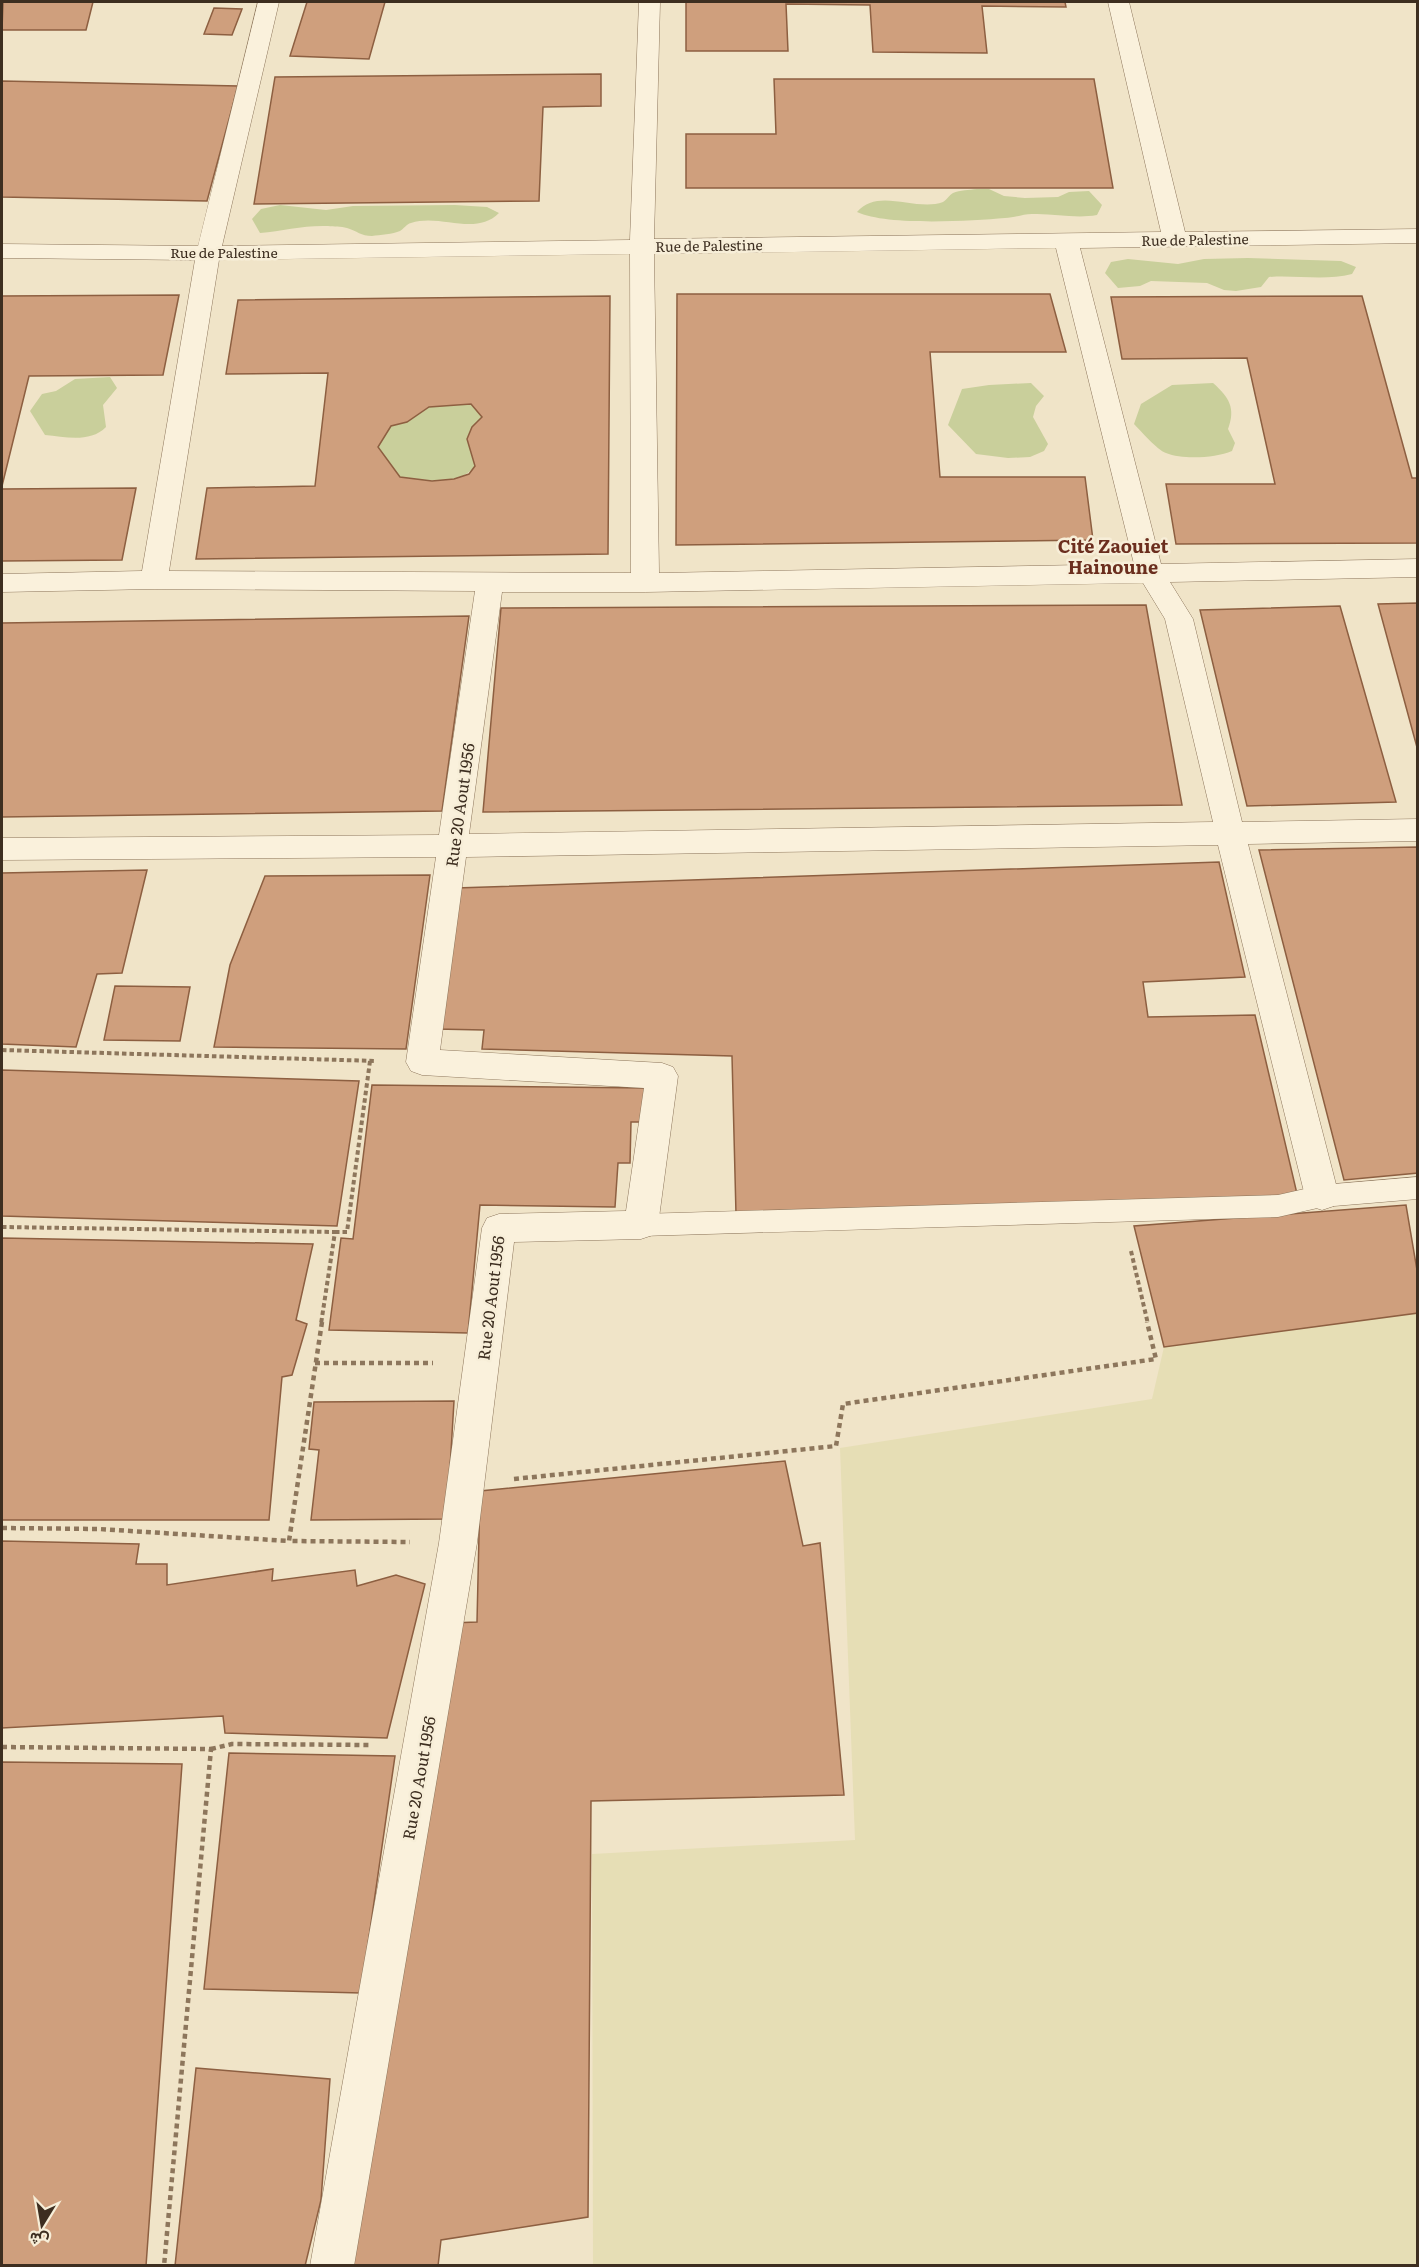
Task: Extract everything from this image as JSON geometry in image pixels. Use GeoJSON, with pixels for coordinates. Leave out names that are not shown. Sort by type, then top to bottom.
{"type":"FeatureCollection","features":[{"type":"Feature","properties":{"kind":"street"},"geometry":{"type":"LineString","coordinates":[[154,580],[208,253],[268,2]]}},
{"type":"Feature","properties":{"kind":"street"},"geometry":{"type":"LineString","coordinates":[[645,583],[642,246],[649,2]]}},
{"type":"Feature","properties":{"kind":"street"},"geometry":{"type":"LineString","coordinates":[[1118,2],[1175,239]]}},
{"type":"Feature","properties":{"kind":"street","name":"Rue de Palestine"},"geometry":{"type":"LineString","coordinates":[[2,251],[208,253],[1418,236]]}},
{"type":"Feature","properties":{"kind":"street"},"geometry":{"type":"LineString","coordinates":[[1066,240],[1150,572],[1179,619],[1322,1196]]}},
{"type":"Feature","properties":{"kind":"street"},"geometry":{"type":"LineString","coordinates":[[2,583],[154,580],[645,583],[1418,568]]}},
{"type":"Feature","properties":{"kind":"street","name":"Rue 20 Aout 1956"},"geometry":{"type":"LineString","coordinates":[[422,1062],[490,582]]}},
{"type":"Feature","properties":{"kind":"street"},"geometry":{"type":"LineString","coordinates":[[2,849],[454,846],[1418,830]]}},
{"type":"Feature","properties":{"kind":"street"},"geometry":{"type":"LineString","coordinates":[[422,1062],[662,1076],[640,1225]]}},
{"type":"Feature","properties":{"kind":"street","name":"Rue 20 Aout 1956"},"geometry":{"type":"LineString","coordinates":[[333,2265],[458,1543],[499,1228],[640,1225]]}},
{"type":"Feature","properties":{"kind":"lane"},"geometry":{"type":"LineString","coordinates":[[640,1225],[1278,1206],[1322,1196],[1418,1188]]}},
{"type":"Feature","properties":{"kind":"path"},"geometry":{"type":"LineString","coordinates":[[2,1050],[422,1062]]}},
{"type":"Feature","properties":{"kind":"path"},"geometry":{"type":"LineString","coordinates":[[2,1227],[347,1232],[370,1061]]}},
{"type":"Feature","properties":{"kind":"path"},"geometry":{"type":"LineString","coordinates":[[466,1484],[836,1446],[843,1404],[1156,1359],[1121,1211]]}},
{"type":"Feature","properties":{"kind":"path"},"geometry":{"type":"LineString","coordinates":[[289,1541],[335,1232]]}},
{"type":"Feature","properties":{"kind":"path"},"geometry":{"type":"LineString","coordinates":[[315,1363],[481,1363]]}},
{"type":"Feature","properties":{"kind":"path"},"geometry":{"type":"LineString","coordinates":[[2,1528],[99,1529],[289,1541],[458,1543]]}},
{"type":"Feature","properties":{"kind":"path"},"geometry":{"type":"LineString","coordinates":[[2,1747],[211,1749],[232,1744],[423,1746]]}},
{"type":"Feature","properties":{"kind":"path"},"geometry":{"type":"LineString","coordinates":[[164,2265],[211,1749]]}},
{"type":"Feature","properties":{"kind":"shaded area"},"geometry":{"type":"Polygon","coordinates":[[[1417,1313],[1417,2265],[593,2265],[592,1854],[855,1840],[840,1448],[1152,1399],[1164,1347],[1417,1313]]]}},
{"type":"Feature","properties":{"kind":"green space"},"geometry":{"type":"Polygon","coordinates":[[[989,189],[1004,196],[1025,198],[1058,197],[1069,192],[1089,191],[1102,205],[1097,215],[1089,216],[1032,214],[1008,218],[951,221],[908,221],[857,212],[876,201],[932,204],[943,202],[956,192],[989,189]]]}},
{"type":"Feature","properties":{"kind":"green space"},"geometry":{"type":"Polygon","coordinates":[[[280,205],[326,210],[353,206],[455,205],[487,207],[499,213],[490,220],[479,223],[422,221],[409,224],[397,232],[372,236],[345,227],[328,226],[260,233],[252,219],[261,209],[280,205]]]}},
{"type":"Feature","properties":{"kind":"green space"},"geometry":{"type":"Polygon","coordinates":[[[1128,259],[1178,264],[1204,259],[1341,261],[1356,267],[1352,274],[1342,276],[1269,277],[1261,287],[1236,291],[1224,290],[1207,283],[1151,281],[1140,286],[1118,288],[1105,273],[1111,262],[1128,259]]]}},
{"type":"Feature","properties":{"kind":"green space"},"geometry":{"type":"Polygon","coordinates":[[[110,377],[117,388],[103,405],[106,427],[100,432],[85,437],[45,435],[30,411],[42,394],[56,391],[75,379],[110,377]]]}},
{"type":"Feature","properties":{"kind":"green space"},"geometry":{"type":"Polygon","coordinates":[[[1031,383],[1044,396],[1036,406],[1033,417],[1048,444],[1044,451],[1030,457],[1008,458],[976,454],[948,425],[962,389],[1031,383]]]}},
{"type":"Feature","properties":{"kind":"green space"},"geometry":{"type":"Polygon","coordinates":[[[1213,383],[1230,403],[1231,415],[1228,429],[1235,443],[1232,451],[1199,457],[1173,455],[1158,448],[1134,424],[1141,404],[1172,385],[1213,383]]]}},
{"type":"Feature","properties":{"kind":"green space"},"geometry":{"type":"Polygon","coordinates":[[[471,404],[482,417],[472,427],[467,439],[475,466],[468,473],[440,481],[400,477],[378,447],[391,426],[407,422],[429,407],[471,404]]]}},
{"type":"Feature","properties":{"kind":"building"},"geometry":{"type":"Polygon","coordinates":[[[3,2],[93,2],[86,30],[2,30],[3,2]]]}},
{"type":"Feature","properties":{"kind":"building"},"geometry":{"type":"Polygon","coordinates":[[[307,2],[385,2],[369,59],[290,56],[307,2]]]}},
{"type":"Feature","properties":{"kind":"building"},"geometry":{"type":"Polygon","coordinates":[[[686,2],[1065,2],[1066,7],[982,6],[987,53],[873,52],[870,5],[786,4],[788,51],[686,51],[686,2]]]}},
{"type":"Feature","properties":{"kind":"building"},"geometry":{"type":"Polygon","coordinates":[[[214,8],[242,9],[232,35],[204,34],[214,8]]]}},
{"type":"Feature","properties":{"kind":"building"},"geometry":{"type":"Polygon","coordinates":[[[601,74],[601,106],[543,107],[539,201],[254,204],[275,77],[601,74]]]}},
{"type":"Feature","properties":{"kind":"building"},"geometry":{"type":"Polygon","coordinates":[[[774,79],[1094,79],[1113,188],[686,188],[686,134],[776,134],[774,79]]]}},
{"type":"Feature","properties":{"kind":"building"},"geometry":{"type":"Polygon","coordinates":[[[2,81],[238,86],[207,201],[2,197],[2,81]]]}},
{"type":"Feature","properties":{"kind":"building"},"geometry":{"type":"Polygon","coordinates":[[[677,294],[1050,294],[1066,352],[930,352],[940,477],[1085,477],[1093,540],[676,545],[677,294]]]}},
{"type":"Feature","properties":{"kind":"building"},"geometry":{"type":"Polygon","coordinates":[[[179,295],[163,375],[29,376],[2,486],[2,296],[179,295]]]}},
{"type":"Feature","properties":{"kind":"building"},"geometry":{"type":"Polygon","coordinates":[[[610,296],[608,554],[196,559],[207,488],[315,486],[328,373],[226,374],[238,300],[610,296]],[[471,404],[429,407],[407,422],[391,426],[378,447],[400,477],[432,481],[454,479],[469,474],[475,466],[467,439],[472,427],[482,417],[471,404]]]}},
{"type":"Feature","properties":{"kind":"building"},"geometry":{"type":"Polygon","coordinates":[[[1362,296],[1412,478],[1418,478],[1418,543],[1176,544],[1166,484],[1275,484],[1247,358],[1122,359],[1111,297],[1362,296]]]}},
{"type":"Feature","properties":{"kind":"building"},"geometry":{"type":"Polygon","coordinates":[[[136,488],[122,560],[2,561],[2,489],[136,488]]]}},
{"type":"Feature","properties":{"kind":"building"},"geometry":{"type":"Polygon","coordinates":[[[1418,603],[1418,751],[1378,604],[1418,603]]]}},
{"type":"Feature","properties":{"kind":"building"},"geometry":{"type":"Polygon","coordinates":[[[1146,605],[1182,805],[483,812],[501,608],[1146,605]]]}},
{"type":"Feature","properties":{"kind":"building"},"geometry":{"type":"Polygon","coordinates":[[[1340,606],[1396,802],[1247,806],[1200,610],[1340,606]]]}},
{"type":"Feature","properties":{"kind":"building"},"geometry":{"type":"Polygon","coordinates":[[[469,616],[442,811],[2,817],[2,623],[469,616]]]}},
{"type":"Feature","properties":{"kind":"building"},"geometry":{"type":"Polygon","coordinates":[[[1418,847],[1418,1173],[1344,1180],[1259,850],[1418,847]]]}},
{"type":"Feature","properties":{"kind":"building"},"geometry":{"type":"Polygon","coordinates":[[[1219,862],[1245,977],[1143,982],[1148,1017],[1255,1015],[1298,1198],[736,1214],[732,1056],[482,1049],[484,1030],[436,1029],[456,888],[1219,862]]]}},
{"type":"Feature","properties":{"kind":"building"},"geometry":{"type":"Polygon","coordinates":[[[147,870],[122,973],[97,974],[76,1047],[2,1044],[2,873],[147,870]]]}},
{"type":"Feature","properties":{"kind":"building"},"geometry":{"type":"Polygon","coordinates":[[[430,875],[406,1049],[214,1047],[230,965],[265,876],[430,875]]]}},
{"type":"Feature","properties":{"kind":"building"},"geometry":{"type":"Polygon","coordinates":[[[115,986],[190,987],[180,1041],[104,1040],[115,986]]]}},
{"type":"Feature","properties":{"kind":"building"},"geometry":{"type":"Polygon","coordinates":[[[2,1070],[359,1081],[337,1226],[2,1216],[2,1070]]]}},
{"type":"Feature","properties":{"kind":"building"},"geometry":{"type":"Polygon","coordinates":[[[372,1085],[647,1088],[646,1122],[631,1122],[630,1163],[618,1163],[615,1207],[480,1205],[468,1333],[329,1330],[341,1238],[353,1239],[372,1085]]]}},
{"type":"Feature","properties":{"kind":"building"},"geometry":{"type":"Polygon","coordinates":[[[1406,1205],[1418,1276],[1418,1313],[1164,1347],[1134,1226],[1406,1205]]]}},
{"type":"Feature","properties":{"kind":"building"},"geometry":{"type":"Polygon","coordinates":[[[2,1238],[313,1244],[296,1320],[307,1324],[292,1375],[282,1377],[269,1520],[2,1520],[2,1238]]]}},
{"type":"Feature","properties":{"kind":"building"},"geometry":{"type":"Polygon","coordinates":[[[454,1401],[447,1519],[311,1520],[319,1450],[309,1449],[314,1402],[454,1401]]]}},
{"type":"Feature","properties":{"kind":"building"},"geometry":{"type":"Polygon","coordinates":[[[785,1461],[803,1546],[820,1543],[844,1795],[591,1801],[588,2217],[441,2240],[438,2266],[337,2266],[450,1623],[477,1622],[480,1491],[785,1461]]]}},
{"type":"Feature","properties":{"kind":"building"},"geometry":{"type":"Polygon","coordinates":[[[2,1541],[139,1544],[136,1564],[167,1564],[167,1585],[273,1569],[272,1581],[355,1570],[357,1586],[396,1575],[425,1584],[387,1738],[225,1733],[223,1716],[2,1728],[2,1541]]]}},
{"type":"Feature","properties":{"kind":"building"},"geometry":{"type":"Polygon","coordinates":[[[229,1753],[395,1756],[361,1993],[204,1989],[229,1753]]]}},
{"type":"Feature","properties":{"kind":"building"},"geometry":{"type":"Polygon","coordinates":[[[2,1762],[182,1764],[146,2266],[2,2266],[2,1762]]]}},
{"type":"Feature","properties":{"kind":"building"},"geometry":{"type":"Polygon","coordinates":[[[196,2068],[330,2079],[321,2200],[305,2266],[175,2266],[196,2068]]]}},
{"type":"Feature","properties":{"kind":"district","name":"Cité Zaouiet Hainoune"},"geometry":{"type":"Point","coordinates":[1113,555]}}]}
